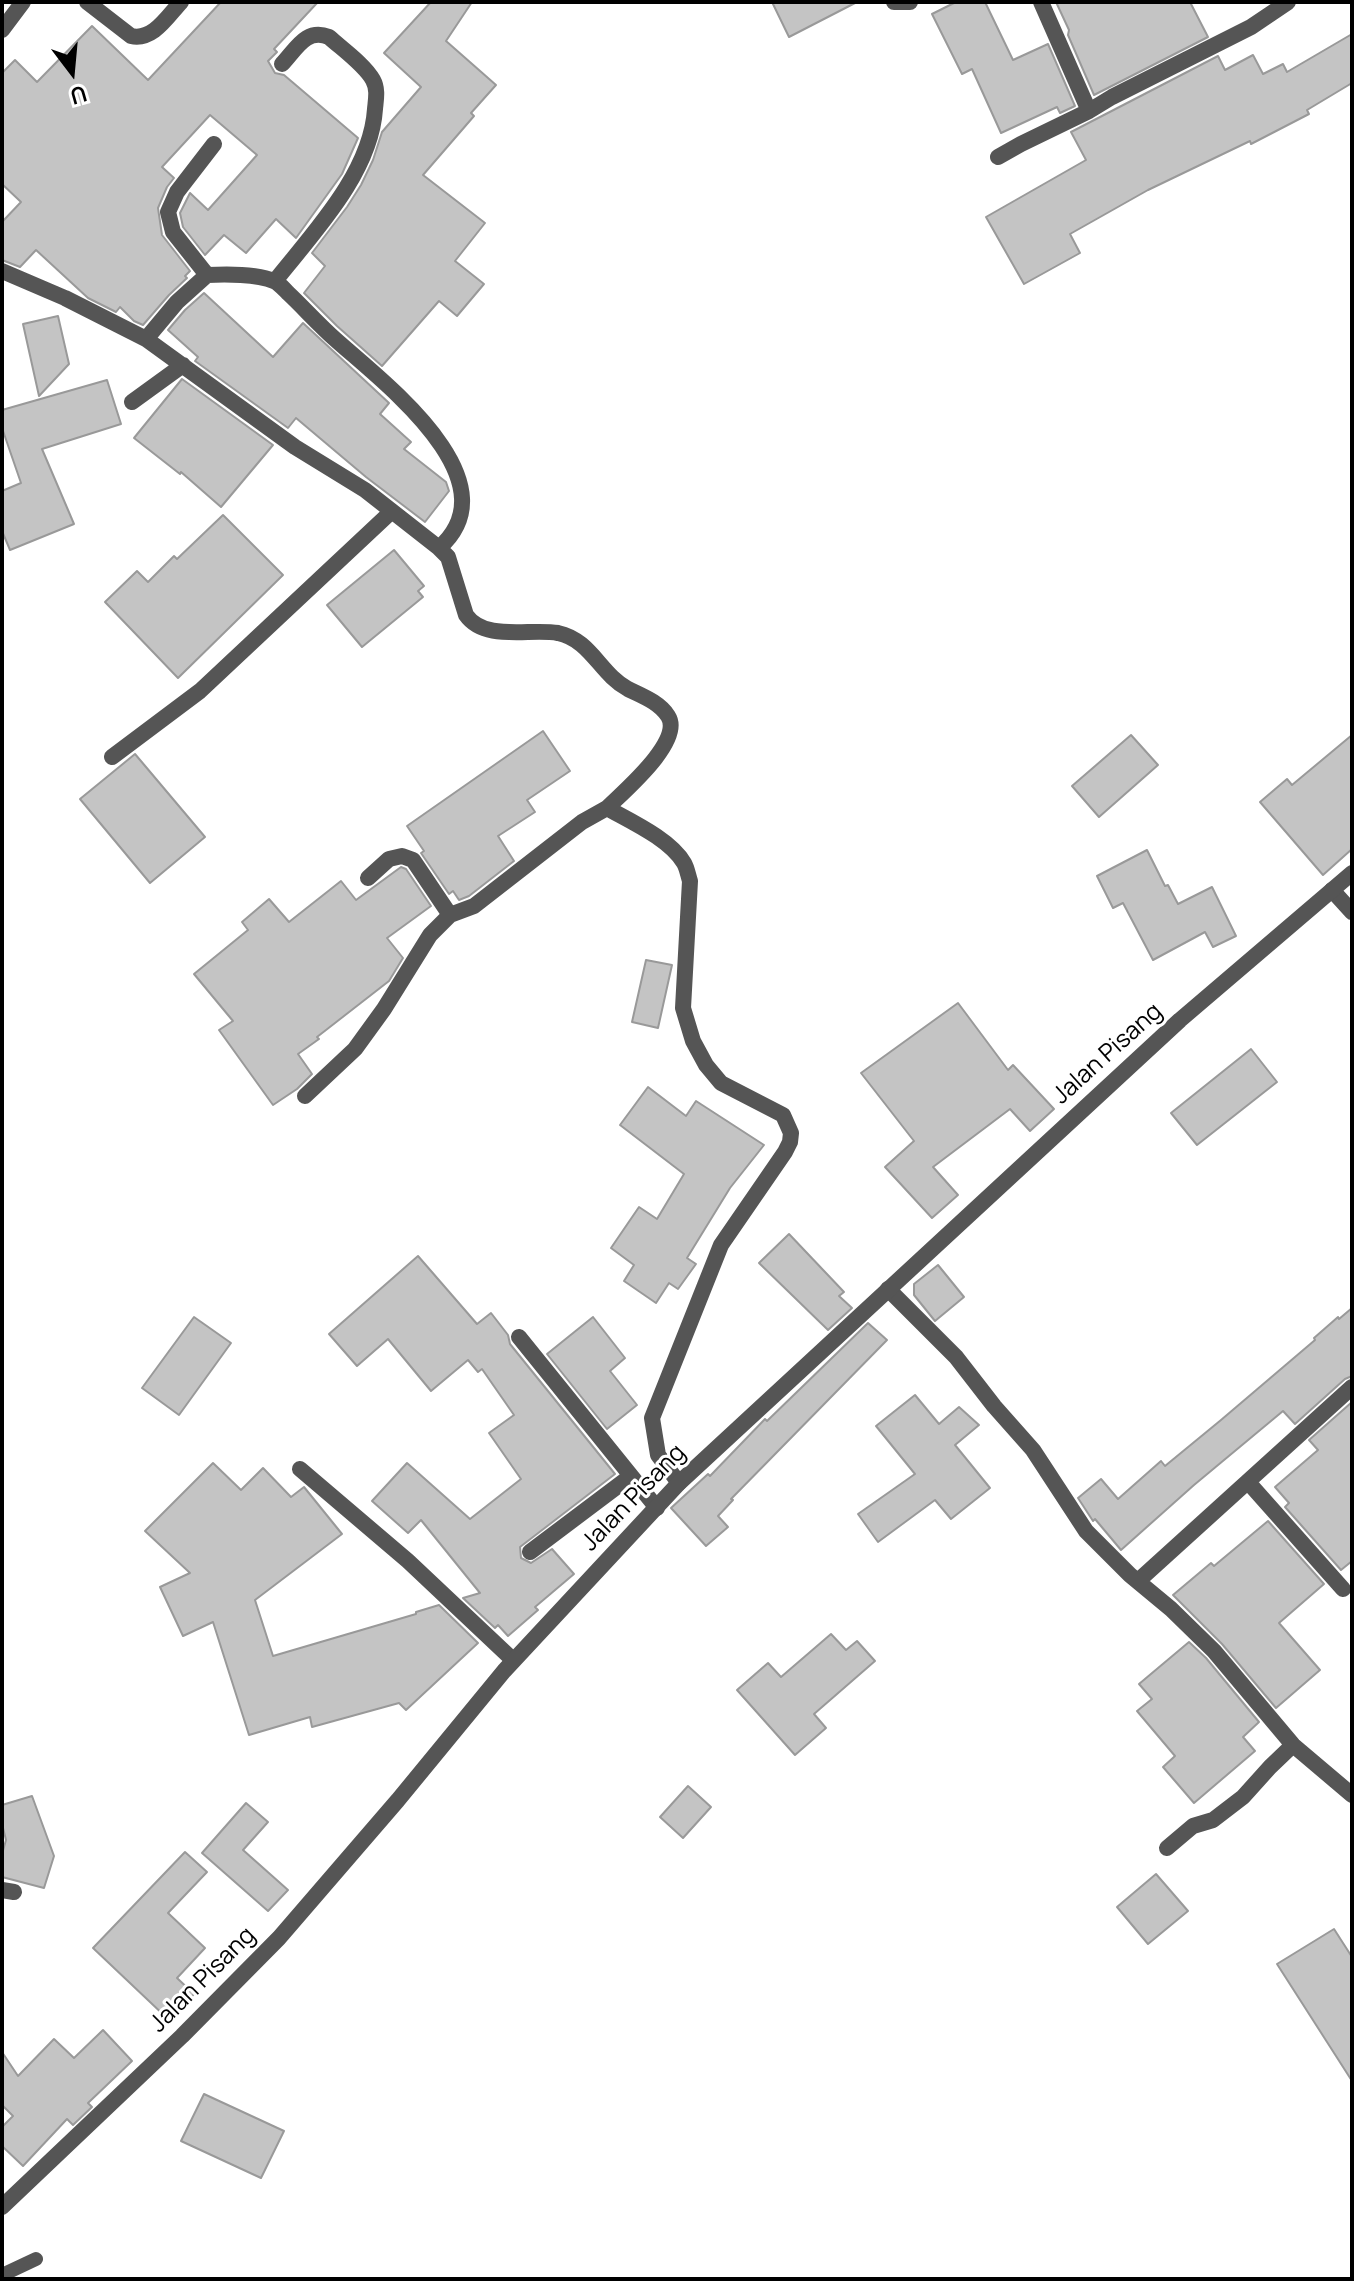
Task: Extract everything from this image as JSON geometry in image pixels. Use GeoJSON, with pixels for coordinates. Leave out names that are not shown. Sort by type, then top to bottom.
{"type":"FeatureCollection","features":[{"type":"Feature","properties":{"kind":"street"},"geometry":{"type":"LineString","coordinates":[[2,30],[23,2]]}},
{"type":"Feature","properties":{"kind":"street"},"geometry":{"type":"LineString","coordinates":[[87,2],[131,36],[137,37],[154,31],[181,2]]}},
{"type":"Feature","properties":{"kind":"street"},"geometry":{"type":"LineString","coordinates":[[894,2],[910,2]]}},
{"type":"Feature","properties":{"kind":"street"},"geometry":{"type":"LineString","coordinates":[[1041,2],[1089,111]]}},
{"type":"Feature","properties":{"kind":"street"},"geometry":{"type":"LineString","coordinates":[[998,157],[1251,27],[1288,2]]}},
{"type":"Feature","properties":{"kind":"street"},"geometry":{"type":"LineString","coordinates":[[275,281],[328,215],[367,149],[374,123],[376,91],[370,75],[329,37],[320,33],[308,36],[282,64]]}},
{"type":"Feature","properties":{"kind":"street"},"geometry":{"type":"LineString","coordinates":[[207,275],[173,232],[168,212],[177,192],[214,144]]}},
{"type":"Feature","properties":{"kind":"street"},"geometry":{"type":"LineString","coordinates":[[2,271],[65,298],[146,339],[284,439],[365,490],[448,557],[471,622],[496,631],[544,632],[578,639],[614,680],[653,701],[669,717],[671,728],[664,745],[646,770],[607,808],[582,822],[474,906],[450,915],[430,935],[355,1049],[305,1096]]}},
{"type":"Feature","properties":{"kind":"street"},"geometry":{"type":"LineString","coordinates":[[146,339],[177,302],[207,275],[233,274],[275,281],[335,339],[384,380],[420,419],[451,460],[461,483],[463,505],[450,538],[439,548]]}},
{"type":"Feature","properties":{"kind":"street"},"geometry":{"type":"LineString","coordinates":[[132,402],[183,365]]}},
{"type":"Feature","properties":{"kind":"street"},"geometry":{"type":"LineString","coordinates":[[112,757],[200,691],[391,512]]}},
{"type":"Feature","properties":{"kind":"street"},"geometry":{"type":"LineString","coordinates":[[607,808],[665,843],[685,865],[690,881],[683,1008],[693,1041],[706,1065],[721,1083],[783,1115],[791,1133],[785,1152],[721,1245],[652,1418],[658,1455],[679,1483]]}},
{"type":"Feature","properties":{"kind":"street"},"geometry":{"type":"LineString","coordinates":[[368,878],[389,859],[402,856],[413,860],[450,915]]}},
{"type":"Feature","properties":{"kind":"street","name":"Jalan Pisang"},"geometry":{"type":"LineString","coordinates":[[2,2207],[182,2036],[279,1938],[513,1660],[679,1483],[1180,1020],[1352,873]]}},
{"type":"Feature","properties":{"kind":"street"},"geometry":{"type":"LineString","coordinates":[[1332,890],[1352,912]]}},
{"type":"Feature","properties":{"kind":"street"},"geometry":{"type":"LineString","coordinates":[[888,1289],[956,1357],[1033,1450],[1086,1531],[1214,1651],[1293,1745],[1352,1795]]}},
{"type":"Feature","properties":{"kind":"street"},"geometry":{"type":"LineString","coordinates":[[519,1337],[657,1508]]}},
{"type":"Feature","properties":{"kind":"street"},"geometry":{"type":"LineString","coordinates":[[1138,1581],[1352,1387]]}},
{"type":"Feature","properties":{"kind":"street"},"geometry":{"type":"LineString","coordinates":[[300,1469],[408,1561],[513,1660]]}},
{"type":"Feature","properties":{"kind":"street"},"geometry":{"type":"LineString","coordinates":[[530,1552],[631,1476]]}},
{"type":"Feature","properties":{"kind":"street"},"geometry":{"type":"LineString","coordinates":[[1248,1482],[1343,1589]]}},
{"type":"Feature","properties":{"kind":"street"},"geometry":{"type":"LineString","coordinates":[[1167,1848],[1193,1826],[1213,1820],[1243,1797],[1293,1745]]}},
{"type":"Feature","properties":{"kind":"lane"},"geometry":{"type":"LineString","coordinates":[[2,2275],[36,2259]]}},
{"type":"Feature","properties":{"kind":"building"},"geometry":{"type":"Polygon","coordinates":[[[221,2],[318,2],[274,49],[277,52],[268,61],[275,73],[284,75],[358,138],[342,174],[296,238],[276,219],[246,253],[224,235],[205,255],[183,227],[180,213],[190,193],[208,210],[257,155],[210,115],[162,167],[174,178],[158,208],[162,235],[190,271],[143,325],[120,307],[116,312],[88,298],[36,250],[20,267],[2,260],[2,222],[21,202],[2,184],[2,73],[15,60],[37,82],[92,26],[148,80],[221,2]]]}},
{"type":"Feature","properties":{"kind":"building"},"geometry":{"type":"Polygon","coordinates":[[[431,2],[472,2],[446,41],[496,85],[471,113],[474,116],[423,175],[485,223],[455,261],[484,284],[457,316],[439,301],[382,366],[304,293],[325,266],[312,253],[361,185],[382,132],[421,87],[384,53],[431,2]]]}},
{"type":"Feature","properties":{"kind":"building"},"geometry":{"type":"Polygon","coordinates":[[[772,2],[857,2],[789,37],[772,2]]]}},
{"type":"Feature","properties":{"kind":"building"},"geometry":{"type":"Polygon","coordinates":[[[956,2],[985,2],[1013,60],[1048,44],[1075,106],[1060,113],[1057,107],[1001,133],[972,69],[962,74],[932,14],[956,2]]]}},
{"type":"Feature","properties":{"kind":"building"},"geometry":{"type":"Polygon","coordinates":[[[1056,2],[1190,2],[1208,37],[1094,95],[1056,2]]]}},
{"type":"Feature","properties":{"kind":"building"},"geometry":{"type":"Polygon","coordinates":[[[1352,34],[1352,83],[1307,110],[1309,114],[1148,190],[1070,234],[1080,253],[1024,284],[986,217],[1086,160],[1071,132],[1218,56],[1225,70],[1253,55],[1263,74],[1283,64],[1287,72],[1352,34]]]}},
{"type":"Feature","properties":{"kind":"building"},"geometry":{"type":"Polygon","coordinates":[[[204,293],[273,357],[303,323],[389,403],[380,414],[411,442],[404,449],[446,482],[449,491],[425,522],[296,418],[288,428],[195,361],[198,357],[168,330],[204,293]]]}},
{"type":"Feature","properties":{"kind":"building"},"geometry":{"type":"Polygon","coordinates":[[[58,316],[69,364],[39,396],[23,324],[58,316]]]}},
{"type":"Feature","properties":{"kind":"building"},"geometry":{"type":"Polygon","coordinates":[[[182,379],[273,445],[221,507],[181,472],[134,438],[182,379]]]}},
{"type":"Feature","properties":{"kind":"building"},"geometry":{"type":"Polygon","coordinates":[[[107,380],[121,424],[42,449],[74,524],[10,550],[2,531],[2,491],[21,483],[2,428],[2,410],[107,380]]]}},
{"type":"Feature","properties":{"kind":"building"},"geometry":{"type":"Polygon","coordinates":[[[223,515],[283,575],[178,678],[105,602],[137,571],[148,582],[223,515]]]}},
{"type":"Feature","properties":{"kind":"building"},"geometry":{"type":"Polygon","coordinates":[[[394,550],[424,586],[418,591],[423,597],[362,647],[327,605],[394,550]]]}},
{"type":"Feature","properties":{"kind":"building"},"geometry":{"type":"Polygon","coordinates":[[[543,731],[570,771],[527,800],[535,812],[498,836],[514,861],[469,896],[459,900],[453,891],[449,894],[407,826],[543,731]]]}},
{"type":"Feature","properties":{"kind":"building"},"geometry":{"type":"Polygon","coordinates":[[[1131,735],[1158,765],[1099,817],[1072,786],[1131,735]]]}},
{"type":"Feature","properties":{"kind":"building"},"geometry":{"type":"Polygon","coordinates":[[[1352,735],[1352,849],[1323,875],[1260,802],[1287,779],[1292,785],[1352,735]]]}},
{"type":"Feature","properties":{"kind":"building"},"geometry":{"type":"Polygon","coordinates":[[[135,754],[205,837],[150,883],[80,799],[135,754]]]}},
{"type":"Feature","properties":{"kind":"building"},"geometry":{"type":"Polygon","coordinates":[[[1147,850],[1178,904],[1212,887],[1236,936],[1213,947],[1205,932],[1153,960],[1123,903],[1113,908],[1097,876],[1147,850]]]}},
{"type":"Feature","properties":{"kind":"building"},"geometry":{"type":"Polygon","coordinates":[[[401,867],[406,869],[431,906],[387,938],[403,958],[389,981],[298,1054],[312,1074],[297,1089],[273,1105],[219,1030],[233,1021],[194,974],[248,930],[242,922],[269,899],[289,922],[341,881],[356,900],[401,867]]]}},
{"type":"Feature","properties":{"kind":"building"},"geometry":{"type":"Polygon","coordinates":[[[646,960],[672,965],[658,1028],[632,1022],[646,960]]]}},
{"type":"Feature","properties":{"kind":"building"},"geometry":{"type":"Polygon","coordinates":[[[958,1003],[1008,1070],[1013,1065],[1054,1109],[1030,1131],[1010,1109],[933,1167],[958,1195],[932,1218],[885,1167],[914,1141],[861,1073],[958,1003]]]}},
{"type":"Feature","properties":{"kind":"building"},"geometry":{"type":"Polygon","coordinates":[[[1251,1049],[1277,1082],[1197,1145],[1171,1113],[1251,1049]]]}},
{"type":"Feature","properties":{"kind":"building"},"geometry":{"type":"Polygon","coordinates":[[[648,1087],[686,1116],[696,1101],[764,1145],[730,1188],[687,1258],[696,1264],[678,1289],[669,1283],[656,1303],[624,1281],[634,1265],[611,1248],[639,1207],[657,1219],[684,1174],[620,1125],[648,1087]]]}},
{"type":"Feature","properties":{"kind":"building"},"geometry":{"type":"Polygon","coordinates":[[[789,1234],[844,1292],[839,1296],[852,1308],[828,1330],[759,1263],[789,1234]]]}},
{"type":"Feature","properties":{"kind":"building"},"geometry":{"type":"Polygon","coordinates":[[[418,1256],[477,1324],[491,1313],[508,1335],[510,1344],[615,1474],[520,1547],[521,1558],[531,1563],[552,1549],[574,1574],[535,1607],[538,1610],[508,1636],[463,1598],[480,1593],[421,1520],[408,1533],[372,1501],[407,1463],[470,1519],[521,1479],[489,1433],[514,1415],[482,1369],[478,1372],[468,1360],[431,1391],[388,1339],[357,1366],[329,1334],[418,1256]]]}},
{"type":"Feature","properties":{"kind":"building"},"geometry":{"type":"Polygon","coordinates":[[[938,1265],[964,1297],[935,1321],[914,1295],[914,1284],[938,1265]]]}},
{"type":"Feature","properties":{"kind":"building"},"geometry":{"type":"Polygon","coordinates":[[[1352,1308],[1352,1376],[1295,1424],[1283,1411],[1121,1550],[1095,1519],[1093,1521],[1078,1498],[1101,1479],[1118,1499],[1161,1461],[1165,1466],[1352,1308]]]}},
{"type":"Feature","properties":{"kind":"building"},"geometry":{"type":"Polygon","coordinates":[[[194,1317],[231,1343],[179,1415],[142,1388],[194,1317]]]}},
{"type":"Feature","properties":{"kind":"building"},"geometry":{"type":"Polygon","coordinates":[[[593,1317],[625,1358],[610,1371],[637,1405],[607,1429],[547,1354],[593,1317]]]}},
{"type":"Feature","properties":{"kind":"building"},"geometry":{"type":"Polygon","coordinates":[[[868,1323],[887,1340],[731,1499],[718,1516],[728,1527],[706,1546],[671,1508],[708,1474],[710,1476],[765,1419],[767,1421],[868,1323]]]}},
{"type":"Feature","properties":{"kind":"building"},"geometry":{"type":"Polygon","coordinates":[[[915,1395],[939,1424],[959,1407],[979,1425],[955,1445],[990,1488],[951,1519],[935,1500],[878,1542],[858,1514],[915,1474],[876,1426],[915,1395]]]}},
{"type":"Feature","properties":{"kind":"building"},"geometry":{"type":"Polygon","coordinates":[[[1352,1402],[1352,1561],[1341,1570],[1285,1507],[1289,1503],[1275,1487],[1318,1450],[1309,1440],[1352,1402]]]}},
{"type":"Feature","properties":{"kind":"building"},"geometry":{"type":"Polygon","coordinates":[[[213,1463],[241,1490],[263,1468],[291,1497],[304,1487],[342,1534],[255,1600],[273,1656],[439,1605],[478,1643],[406,1710],[399,1703],[312,1727],[310,1717],[249,1735],[213,1622],[183,1636],[160,1587],[190,1573],[145,1531],[213,1463]]]}},
{"type":"Feature","properties":{"kind":"building"},"geometry":{"type":"Polygon","coordinates":[[[1268,1521],[1324,1584],[1279,1623],[1320,1670],[1276,1708],[1222,1644],[1173,1595],[1268,1521]]]}},
{"type":"Feature","properties":{"kind":"building"},"geometry":{"type":"Polygon","coordinates":[[[831,1634],[846,1650],[857,1641],[875,1661],[814,1714],[826,1728],[795,1755],[737,1690],[768,1663],[781,1677],[831,1634]]]}},
{"type":"Feature","properties":{"kind":"building"},"geometry":{"type":"Polygon","coordinates":[[[1189,1642],[1259,1722],[1243,1737],[1255,1751],[1194,1803],[1163,1767],[1175,1756],[1137,1711],[1152,1699],[1139,1684],[1189,1642]]]}},
{"type":"Feature","properties":{"kind":"building"},"geometry":{"type":"Polygon","coordinates":[[[688,1786],[711,1807],[683,1838],[660,1817],[688,1786]]]}},
{"type":"Feature","properties":{"kind":"building"},"geometry":{"type":"Polygon","coordinates":[[[32,1796],[54,1856],[44,1888],[2,1877],[2,1854],[6,1840],[2,1805],[32,1796]]]}},
{"type":"Feature","properties":{"kind":"building"},"geometry":{"type":"Polygon","coordinates":[[[246,1803],[268,1822],[243,1850],[288,1890],[268,1911],[202,1853],[246,1803]]]}},
{"type":"Feature","properties":{"kind":"building"},"geometry":{"type":"Polygon","coordinates":[[[185,1852],[207,1872],[168,1913],[205,1948],[177,1978],[194,1994],[169,2020],[93,1948],[185,1852]]]}},
{"type":"Feature","properties":{"kind":"building"},"geometry":{"type":"Polygon","coordinates":[[[1156,1874],[1188,1911],[1148,1944],[1117,1907],[1156,1874]]]}},
{"type":"Feature","properties":{"kind":"building"},"geometry":{"type":"Polygon","coordinates":[[[1334,1929],[1352,1957],[1352,2081],[1277,1964],[1334,1929]]]}},
{"type":"Feature","properties":{"kind":"building"},"geometry":{"type":"Polygon","coordinates":[[[103,2030],[132,2061],[88,2103],[92,2107],[73,2125],[67,2119],[23,2166],[2,2146],[2,2127],[13,2116],[2,2105],[2,2052],[18,2076],[54,2039],[74,2058],[103,2030]]]}},
{"type":"Feature","properties":{"kind":"building"},"geometry":{"type":"Polygon","coordinates":[[[204,2094],[284,2131],[261,2178],[181,2141],[204,2094]]]}}]}
